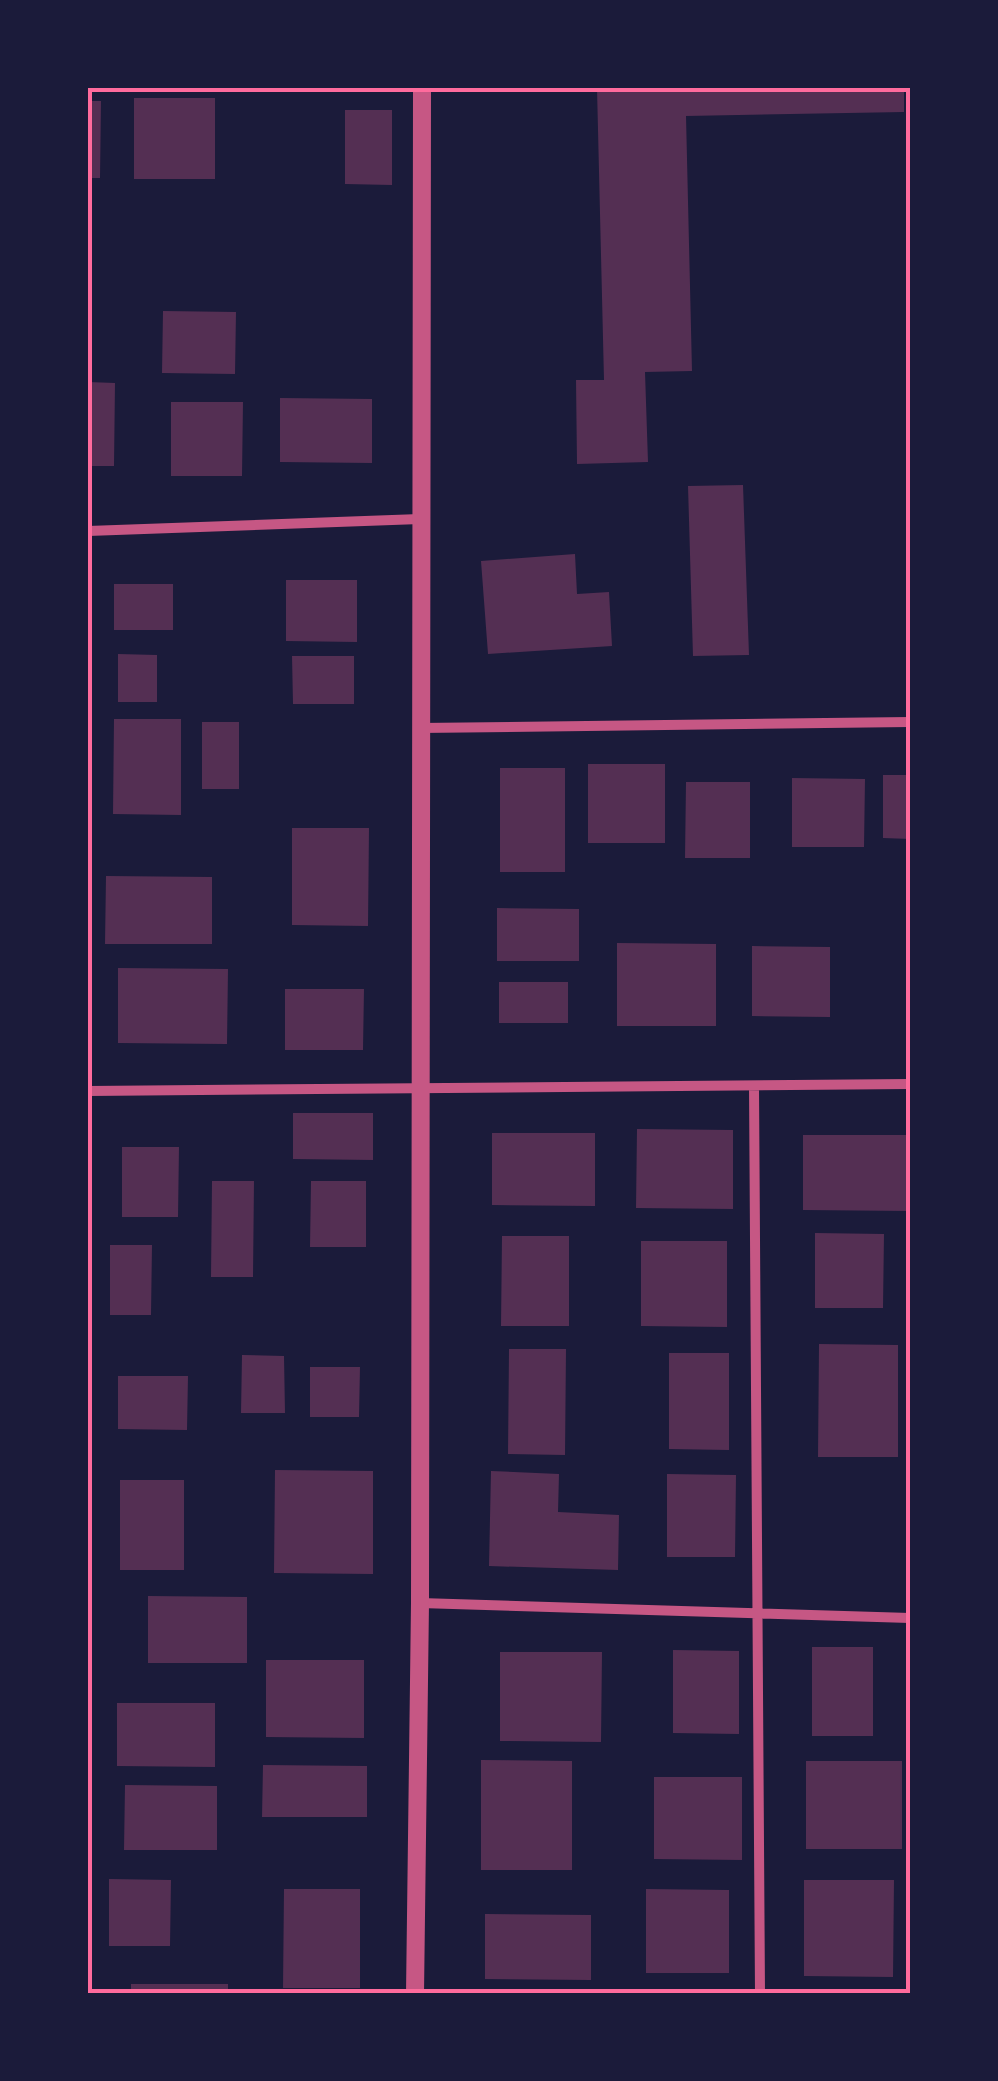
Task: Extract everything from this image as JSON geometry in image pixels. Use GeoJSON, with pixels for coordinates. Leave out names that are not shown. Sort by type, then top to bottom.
{"type":"FeatureCollection","features":[{"type":"Feature","properties":{"kind":"street"},"geometry":{"type":"LineString","coordinates":[[415,1994],[420,1603],[422,88]]}},
{"type":"Feature","properties":{"kind":"street"},"geometry":{"type":"LineString","coordinates":[[88,530],[420,519]]}},
{"type":"Feature","properties":{"kind":"street"},"geometry":{"type":"LineString","coordinates":[[419,728],[910,722]]}},
{"type":"Feature","properties":{"kind":"street"},"geometry":{"type":"LineString","coordinates":[[88,1091],[910,1084]]}},
{"type":"Feature","properties":{"kind":"street"},"geometry":{"type":"LineString","coordinates":[[754,1086],[760,1994]]}},
{"type":"Feature","properties":{"kind":"street"},"geometry":{"type":"LineString","coordinates":[[420,1603],[910,1618]]}},
{"type":"Feature","properties":{"kind":"building"},"geometry":{"type":"Polygon","coordinates":[[[597,88],[904,88],[904,112],[686,116],[692,371],[645,372],[648,462],[577,464],[576,380],[604,380],[597,88]]]}},
{"type":"Feature","properties":{"kind":"building"},"geometry":{"type":"Polygon","coordinates":[[[134,98],[215,98],[215,179],[134,179],[134,98]]]}},
{"type":"Feature","properties":{"kind":"building"},"geometry":{"type":"Polygon","coordinates":[[[88,101],[101,101],[100,178],[88,178],[88,101]]]}},
{"type":"Feature","properties":{"kind":"building"},"geometry":{"type":"Polygon","coordinates":[[[345,110],[392,110],[392,185],[345,184],[345,110]]]}},
{"type":"Feature","properties":{"kind":"building"},"geometry":{"type":"Polygon","coordinates":[[[163,311],[236,312],[235,374],[162,373],[163,311]]]}},
{"type":"Feature","properties":{"kind":"building"},"geometry":{"type":"Polygon","coordinates":[[[88,382],[115,383],[114,466],[88,466],[88,382]]]}},
{"type":"Feature","properties":{"kind":"building"},"geometry":{"type":"Polygon","coordinates":[[[280,398],[372,399],[372,463],[280,462],[280,398]]]}},
{"type":"Feature","properties":{"kind":"building"},"geometry":{"type":"Polygon","coordinates":[[[171,402],[243,402],[242,476],[171,476],[171,402]]]}},
{"type":"Feature","properties":{"kind":"building"},"geometry":{"type":"Polygon","coordinates":[[[743,485],[749,655],[693,656],[688,486],[743,485]]]}},
{"type":"Feature","properties":{"kind":"building"},"geometry":{"type":"Polygon","coordinates":[[[575,554],[577,594],[609,592],[612,646],[488,654],[481,561],[575,554]]]}},
{"type":"Feature","properties":{"kind":"building"},"geometry":{"type":"Polygon","coordinates":[[[286,580],[357,580],[357,642],[286,641],[286,580]]]}},
{"type":"Feature","properties":{"kind":"building"},"geometry":{"type":"Polygon","coordinates":[[[114,584],[173,584],[173,630],[114,630],[114,584]]]}},
{"type":"Feature","properties":{"kind":"building"},"geometry":{"type":"Polygon","coordinates":[[[118,654],[157,655],[157,702],[118,702],[118,654]]]}},
{"type":"Feature","properties":{"kind":"building"},"geometry":{"type":"Polygon","coordinates":[[[292,656],[354,656],[354,704],[293,704],[292,656]]]}},
{"type":"Feature","properties":{"kind":"building"},"geometry":{"type":"Polygon","coordinates":[[[114,719],[181,719],[181,815],[113,814],[114,719]]]}},
{"type":"Feature","properties":{"kind":"building"},"geometry":{"type":"Polygon","coordinates":[[[202,722],[239,722],[239,789],[202,789],[202,722]]]}},
{"type":"Feature","properties":{"kind":"building"},"geometry":{"type":"Polygon","coordinates":[[[588,764],[665,764],[665,843],[588,843],[588,764]]]}},
{"type":"Feature","properties":{"kind":"building"},"geometry":{"type":"Polygon","coordinates":[[[500,768],[565,768],[565,872],[500,872],[500,768]]]}},
{"type":"Feature","properties":{"kind":"building"},"geometry":{"type":"Polygon","coordinates":[[[883,775],[910,775],[910,839],[883,838],[883,775]]]}},
{"type":"Feature","properties":{"kind":"building"},"geometry":{"type":"Polygon","coordinates":[[[792,778],[865,779],[864,847],[792,847],[792,778]]]}},
{"type":"Feature","properties":{"kind":"building"},"geometry":{"type":"Polygon","coordinates":[[[686,782],[750,782],[750,858],[685,858],[686,782]]]}},
{"type":"Feature","properties":{"kind":"building"},"geometry":{"type":"Polygon","coordinates":[[[292,828],[369,828],[368,926],[292,925],[292,828]]]}},
{"type":"Feature","properties":{"kind":"building"},"geometry":{"type":"Polygon","coordinates":[[[106,876],[212,877],[212,944],[105,944],[106,876]]]}},
{"type":"Feature","properties":{"kind":"building"},"geometry":{"type":"Polygon","coordinates":[[[497,908],[579,909],[579,961],[497,961],[497,908]]]}},
{"type":"Feature","properties":{"kind":"building"},"geometry":{"type":"Polygon","coordinates":[[[617,943],[716,944],[716,1026],[617,1026],[617,943]]]}},
{"type":"Feature","properties":{"kind":"building"},"geometry":{"type":"Polygon","coordinates":[[[752,946],[830,947],[830,1017],[752,1016],[752,946]]]}},
{"type":"Feature","properties":{"kind":"building"},"geometry":{"type":"Polygon","coordinates":[[[118,968],[228,969],[227,1044],[118,1043],[118,968]]]}},
{"type":"Feature","properties":{"kind":"building"},"geometry":{"type":"Polygon","coordinates":[[[499,982],[568,982],[568,1023],[499,1023],[499,982]]]}},
{"type":"Feature","properties":{"kind":"building"},"geometry":{"type":"Polygon","coordinates":[[[285,989],[364,989],[363,1050],[285,1050],[285,989]]]}},
{"type":"Feature","properties":{"kind":"building"},"geometry":{"type":"Polygon","coordinates":[[[293,1113],[373,1113],[373,1160],[293,1159],[293,1113]]]}},
{"type":"Feature","properties":{"kind":"building"},"geometry":{"type":"Polygon","coordinates":[[[637,1129],[733,1130],[733,1209],[636,1208],[637,1129]]]}},
{"type":"Feature","properties":{"kind":"building"},"geometry":{"type":"Polygon","coordinates":[[[492,1133],[595,1133],[595,1206],[492,1205],[492,1133]]]}},
{"type":"Feature","properties":{"kind":"building"},"geometry":{"type":"Polygon","coordinates":[[[803,1135],[910,1135],[910,1211],[803,1210],[803,1135]]]}},
{"type":"Feature","properties":{"kind":"building"},"geometry":{"type":"Polygon","coordinates":[[[122,1147],[179,1147],[178,1217],[122,1217],[122,1147]]]}},
{"type":"Feature","properties":{"kind":"building"},"geometry":{"type":"Polygon","coordinates":[[[212,1181],[254,1181],[253,1277],[211,1277],[212,1181]]]}},
{"type":"Feature","properties":{"kind":"building"},"geometry":{"type":"Polygon","coordinates":[[[311,1181],[366,1181],[366,1247],[310,1247],[311,1181]]]}},
{"type":"Feature","properties":{"kind":"building"},"geometry":{"type":"Polygon","coordinates":[[[815,1233],[884,1234],[883,1308],[815,1308],[815,1233]]]}},
{"type":"Feature","properties":{"kind":"building"},"geometry":{"type":"Polygon","coordinates":[[[502,1236],[569,1236],[569,1326],[501,1326],[502,1236]]]}},
{"type":"Feature","properties":{"kind":"building"},"geometry":{"type":"Polygon","coordinates":[[[641,1241],[727,1241],[727,1327],[641,1326],[641,1241]]]}},
{"type":"Feature","properties":{"kind":"building"},"geometry":{"type":"Polygon","coordinates":[[[110,1245],[152,1245],[151,1315],[110,1315],[110,1245]]]}},
{"type":"Feature","properties":{"kind":"building"},"geometry":{"type":"Polygon","coordinates":[[[819,1344],[898,1345],[898,1457],[818,1457],[819,1344]]]}},
{"type":"Feature","properties":{"kind":"building"},"geometry":{"type":"Polygon","coordinates":[[[509,1349],[566,1349],[565,1455],[508,1454],[509,1349]]]}},
{"type":"Feature","properties":{"kind":"building"},"geometry":{"type":"Polygon","coordinates":[[[669,1353],[729,1353],[729,1450],[669,1449],[669,1353]]]}},
{"type":"Feature","properties":{"kind":"building"},"geometry":{"type":"Polygon","coordinates":[[[242,1355],[284,1356],[285,1413],[241,1413],[242,1355]]]}},
{"type":"Feature","properties":{"kind":"building"},"geometry":{"type":"Polygon","coordinates":[[[310,1367],[360,1367],[359,1417],[310,1417],[310,1367]]]}},
{"type":"Feature","properties":{"kind":"building"},"geometry":{"type":"Polygon","coordinates":[[[118,1376],[188,1376],[187,1430],[118,1429],[118,1376]]]}},
{"type":"Feature","properties":{"kind":"building"},"geometry":{"type":"Polygon","coordinates":[[[275,1470],[373,1471],[373,1574],[274,1573],[275,1470]]]}},
{"type":"Feature","properties":{"kind":"building"},"geometry":{"type":"Polygon","coordinates":[[[491,1471],[559,1474],[558,1512],[619,1515],[618,1570],[489,1566],[491,1471]]]}},
{"type":"Feature","properties":{"kind":"building"},"geometry":{"type":"Polygon","coordinates":[[[667,1474],[736,1475],[735,1557],[667,1557],[667,1474]]]}},
{"type":"Feature","properties":{"kind":"building"},"geometry":{"type":"Polygon","coordinates":[[[120,1480],[184,1480],[184,1570],[120,1570],[120,1480]]]}},
{"type":"Feature","properties":{"kind":"building"},"geometry":{"type":"Polygon","coordinates":[[[148,1596],[247,1597],[247,1663],[148,1663],[148,1596]]]}},
{"type":"Feature","properties":{"kind":"building"},"geometry":{"type":"Polygon","coordinates":[[[812,1647],[873,1647],[873,1736],[812,1736],[812,1647]]]}},
{"type":"Feature","properties":{"kind":"building"},"geometry":{"type":"Polygon","coordinates":[[[673,1650],[739,1651],[739,1734],[673,1733],[673,1650]]]}},
{"type":"Feature","properties":{"kind":"building"},"geometry":{"type":"Polygon","coordinates":[[[500,1652],[602,1652],[601,1742],[500,1741],[500,1652]]]}},
{"type":"Feature","properties":{"kind":"building"},"geometry":{"type":"Polygon","coordinates":[[[266,1660],[364,1660],[364,1738],[266,1737],[266,1660]]]}},
{"type":"Feature","properties":{"kind":"building"},"geometry":{"type":"Polygon","coordinates":[[[117,1703],[215,1703],[215,1767],[117,1766],[117,1703]]]}},
{"type":"Feature","properties":{"kind":"building"},"geometry":{"type":"Polygon","coordinates":[[[481,1760],[572,1761],[572,1870],[481,1870],[481,1760]]]}},
{"type":"Feature","properties":{"kind":"building"},"geometry":{"type":"Polygon","coordinates":[[[806,1761],[902,1761],[902,1849],[806,1849],[806,1761]]]}},
{"type":"Feature","properties":{"kind":"building"},"geometry":{"type":"Polygon","coordinates":[[[263,1765],[367,1766],[367,1817],[262,1817],[263,1765]]]}},
{"type":"Feature","properties":{"kind":"building"},"geometry":{"type":"Polygon","coordinates":[[[654,1777],[742,1777],[742,1860],[654,1859],[654,1777]]]}},
{"type":"Feature","properties":{"kind":"building"},"geometry":{"type":"Polygon","coordinates":[[[125,1785],[217,1786],[217,1850],[124,1850],[125,1785]]]}},
{"type":"Feature","properties":{"kind":"building"},"geometry":{"type":"Polygon","coordinates":[[[109,1879],[171,1880],[170,1946],[109,1946],[109,1879]]]}},
{"type":"Feature","properties":{"kind":"building"},"geometry":{"type":"Polygon","coordinates":[[[804,1880],[894,1880],[893,1977],[804,1976],[804,1880]]]}},
{"type":"Feature","properties":{"kind":"building"},"geometry":{"type":"Polygon","coordinates":[[[284,1889],[360,1889],[360,1988],[283,1988],[284,1889]]]}},
{"type":"Feature","properties":{"kind":"building"},"geometry":{"type":"Polygon","coordinates":[[[646,1889],[729,1890],[729,1973],[646,1973],[646,1889]]]}},
{"type":"Feature","properties":{"kind":"building"},"geometry":{"type":"Polygon","coordinates":[[[485,1914],[591,1915],[591,1980],[485,1979],[485,1914]]]}},
{"type":"Feature","properties":{"kind":"building"},"geometry":{"type":"Polygon","coordinates":[[[131,1984],[228,1984],[228,1994],[131,1994],[131,1984]]]}}]}
